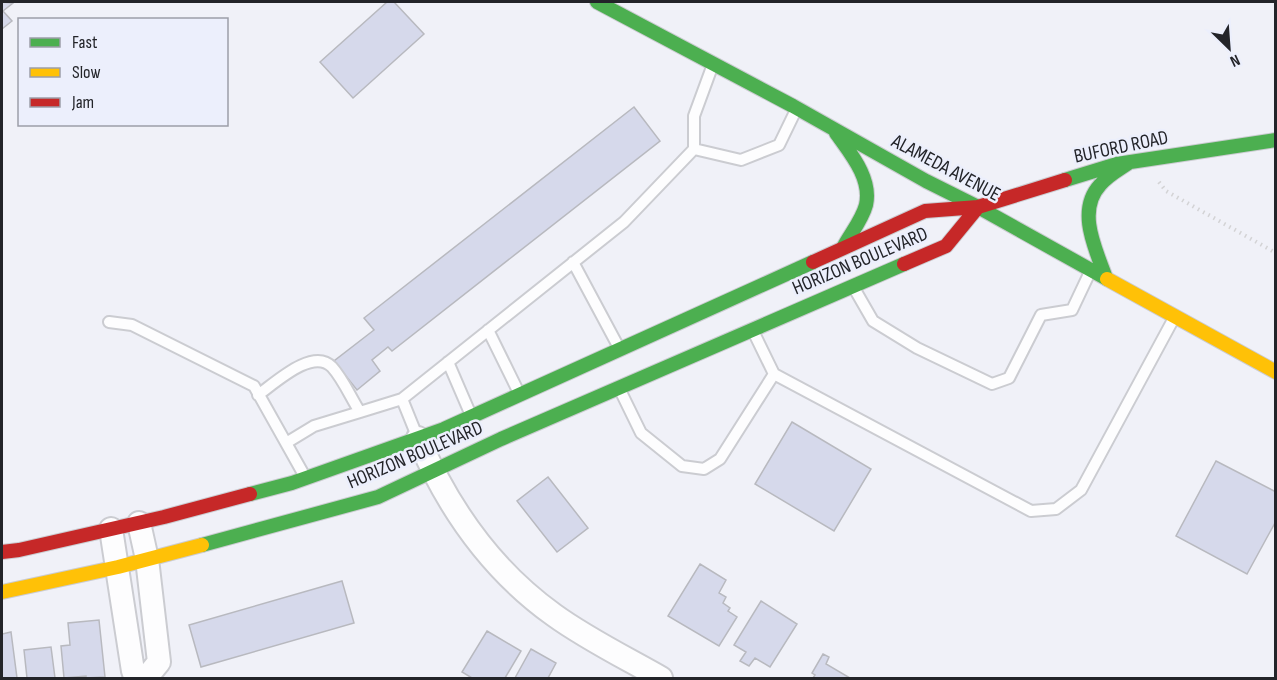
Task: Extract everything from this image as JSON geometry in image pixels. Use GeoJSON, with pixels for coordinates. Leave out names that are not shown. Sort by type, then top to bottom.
{"type":"FeatureCollection","features":[{"type":"Feature","properties":{"kind":"main road","name":"ALAMEDA AVENUE"},"geometry":{"type":"LineString","coordinates":[[597,2],[797,108],[1275,372]]}},
{"type":"Feature","properties":{"kind":"main road"},"geometry":{"type":"LineString","coordinates":[[834,129],[861,172],[868,190],[866,206],[844,246]]}},
{"type":"Feature","properties":{"kind":"main road","name":"BUFORD ROAD"},"geometry":{"type":"LineString","coordinates":[[978,207],[1088,171],[1136,161],[1275,140]]}},
{"type":"Feature","properties":{"kind":"main road"},"geometry":{"type":"LineString","coordinates":[[1106,278],[1089,223],[1088,207],[1097,188],[1136,161]]}},
{"type":"Feature","properties":{"kind":"main road","name":"HORIZON BOULEVARD"},"geometry":{"type":"LineString","coordinates":[[2,552],[139,523],[306,478],[472,416],[844,246],[926,211],[978,207]]}},
{"type":"Feature","properties":{"kind":"main road","name":"HORIZON BOULEVARD"},"geometry":{"type":"LineString","coordinates":[[2,592],[118,567],[378,497],[432,470],[618,387],[946,246],[978,207]]}},
{"type":"Feature","properties":{"kind":"street"},"geometry":{"type":"LineString","coordinates":[[418,438],[432,470],[460,519],[488,556],[554,615],[661,678]]}},
{"type":"Feature","properties":{"kind":"street"},"geometry":{"type":"LineString","coordinates":[[111,529],[133,671],[144,678],[159,662],[147,559],[139,523]]}},
{"type":"Feature","properties":{"kind":"lane"},"geometry":{"type":"LineString","coordinates":[[286,443],[314,426],[402,399],[624,222],[694,149],[694,116],[713,63]]}},
{"type":"Feature","properties":{"kind":"lane"},"geometry":{"type":"LineString","coordinates":[[694,149],[741,160],[779,146],[797,108]]}},
{"type":"Feature","properties":{"kind":"lane"},"geometry":{"type":"LineString","coordinates":[[573,262],[620,349]]}},
{"type":"Feature","properties":{"kind":"lane"},"geometry":{"type":"LineString","coordinates":[[852,285],[873,321],[917,348],[992,384],[1009,378],[1041,315],[1072,310],[1091,270]]}},
{"type":"Feature","properties":{"kind":"lane"},"geometry":{"type":"LineString","coordinates":[[752,329],[774,374],[1031,511],[1056,509],[1081,490],[1175,317]]}},
{"type":"Feature","properties":{"kind":"lane"},"geometry":{"type":"LineString","coordinates":[[109,322],[132,325],[254,386],[306,478]]}},
{"type":"Feature","properties":{"kind":"lane"},"geometry":{"type":"LineString","coordinates":[[488,330],[519,394]]}},
{"type":"Feature","properties":{"kind":"lane"},"geometry":{"type":"LineString","coordinates":[[258,394],[306,362],[318,360],[331,366],[360,412]]}},
{"type":"Feature","properties":{"kind":"lane"},"geometry":{"type":"LineString","coordinates":[[448,362],[472,416]]}},
{"type":"Feature","properties":{"kind":"lane"},"geometry":{"type":"LineString","coordinates":[[618,387],[641,433],[682,466],[704,468],[720,459],[774,374]]}},
{"type":"Feature","properties":{"kind":"lane"},"geometry":{"type":"LineString","coordinates":[[402,399],[418,438]]}},
{"type":"Feature","properties":{"kind":"path"},"geometry":{"type":"LineString","coordinates":[[1136,161],[1166,191],[1275,253]]}},
{"type":"Feature","properties":{"kind":"building"},"geometry":{"type":"Polygon","coordinates":[[[2,2],[13,3],[3,11],[12,21],[2,29],[2,2]]]}},
{"type":"Feature","properties":{"kind":"building"},"geometry":{"type":"Polygon","coordinates":[[[387,2],[394,2],[424,34],[353,98],[320,62],[387,2]]]}},
{"type":"Feature","properties":{"kind":"building"},"geometry":{"type":"Polygon","coordinates":[[[634,107],[660,141],[392,351],[388,347],[372,360],[380,371],[357,390],[334,361],[374,330],[364,318],[634,107]]]}},
{"type":"Feature","properties":{"kind":"building"},"geometry":{"type":"Polygon","coordinates":[[[792,422],[871,469],[834,531],[755,484],[792,422]]]}},
{"type":"Feature","properties":{"kind":"building"},"geometry":{"type":"Polygon","coordinates":[[[1216,461],[1276,492],[1276,521],[1247,574],[1176,536],[1216,461]]]}},
{"type":"Feature","properties":{"kind":"building"},"geometry":{"type":"Polygon","coordinates":[[[548,477],[588,528],[557,552],[517,501],[548,477]]]}},
{"type":"Feature","properties":{"kind":"building"},"geometry":{"type":"Polygon","coordinates":[[[700,564],[726,580],[719,593],[726,597],[723,603],[730,608],[728,611],[737,617],[719,646],[668,616],[700,564]]]}},
{"type":"Feature","properties":{"kind":"building"},"geometry":{"type":"Polygon","coordinates":[[[342,581],[354,623],[201,667],[189,625],[342,581]]]}},
{"type":"Feature","properties":{"kind":"building"},"geometry":{"type":"Polygon","coordinates":[[[761,601],[797,624],[770,667],[755,658],[749,666],[740,661],[746,652],[734,645],[761,601]]]}},
{"type":"Feature","properties":{"kind":"building"},"geometry":{"type":"Polygon","coordinates":[[[99,620],[105,677],[64,678],[61,646],[70,645],[68,623],[99,620]]]}},
{"type":"Feature","properties":{"kind":"building"},"geometry":{"type":"Polygon","coordinates":[[[487,631],[521,651],[505,678],[472,678],[462,672],[487,631]]]}},
{"type":"Feature","properties":{"kind":"building"},"geometry":{"type":"Polygon","coordinates":[[[11,632],[17,678],[2,678],[2,634],[11,632]]]}},
{"type":"Feature","properties":{"kind":"building"},"geometry":{"type":"Polygon","coordinates":[[[51,647],[55,678],[27,678],[24,650],[51,647]]]}},
{"type":"Feature","properties":{"kind":"building"},"geometry":{"type":"Polygon","coordinates":[[[531,649],[556,663],[548,678],[515,678],[531,649]]]}},
{"type":"Feature","properties":{"kind":"building"},"geometry":{"type":"Polygon","coordinates":[[[823,654],[829,657],[826,664],[850,678],[813,678],[815,675],[812,673],[823,654]]]}},
{"type":"Feature","properties":{"kind":"traffic: fast"},"geometry":{"type":"LineString","coordinates":[[597,2],[793,106],[1107,279]]}},
{"type":"Feature","properties":{"kind":"traffic: fast"},"geometry":{"type":"LineString","coordinates":[[836,133],[858,166],[866,185],[867,195],[862,216],[844,246]]}},
{"type":"Feature","properties":{"kind":"traffic: fast"},"geometry":{"type":"LineString","coordinates":[[1065,180],[1117,164],[1276,140]]}},
{"type":"Feature","properties":{"kind":"traffic: fast"},"geometry":{"type":"LineString","coordinates":[[1106,278],[1090,231],[1089,207],[1093,195],[1103,181],[1130,162]]}},
{"type":"Feature","properties":{"kind":"traffic: fast"},"geometry":{"type":"LineString","coordinates":[[250,494],[292,483],[444,429],[813,262]]}},
{"type":"Feature","properties":{"kind":"traffic: fast"},"geometry":{"type":"LineString","coordinates":[[202,545],[378,497],[501,439],[904,264]]}},
{"type":"Feature","properties":{"kind":"traffic: slow"},"geometry":{"type":"LineString","coordinates":[[1107,279],[1276,372]]}},
{"type":"Feature","properties":{"kind":"traffic: slow"},"geometry":{"type":"LineString","coordinates":[[2,592],[118,567],[202,545]]}},
{"type":"Feature","properties":{"kind":"traffic: jam"},"geometry":{"type":"LineString","coordinates":[[813,262],[925,211],[978,207],[1065,180]]}},
{"type":"Feature","properties":{"kind":"traffic: jam"},"geometry":{"type":"LineString","coordinates":[[904,264],[946,246],[978,207]]}},
{"type":"Feature","properties":{"kind":"traffic: jam"},"geometry":{"type":"LineString","coordinates":[[2,552],[164,517],[250,494]]}}]}
